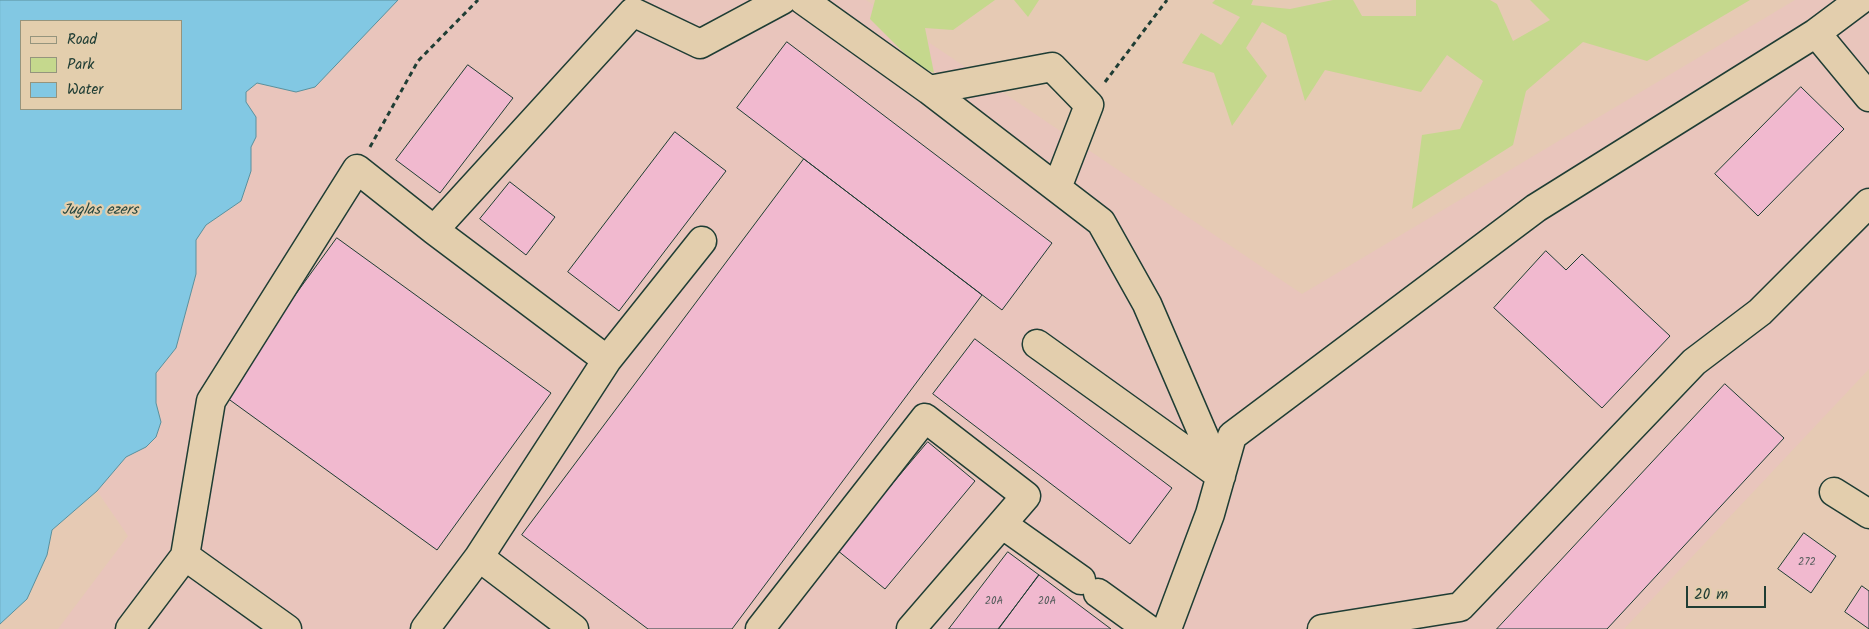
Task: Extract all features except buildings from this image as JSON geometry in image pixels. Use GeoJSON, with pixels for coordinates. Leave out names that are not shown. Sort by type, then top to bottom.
{"type":"FeatureCollection","features":[{"type":"Feature","properties":{"kind":"street"},"geometry":{"type":"LineString","coordinates":[[434,230],[627,6],[700,44],[782,0]]}},
{"type":"Feature","properties":{"kind":"street"},"geometry":{"type":"LineString","coordinates":[[803,0],[930,90],[1101,222],[1147,304],[1221,476]]}},
{"type":"Feature","properties":{"kind":"street"},"geometry":{"type":"LineString","coordinates":[[1167,629],[1210,514],[1232,436],[1536,208],[1816,33],[1860,0]]}},
{"type":"Feature","properties":{"kind":"street"},"geometry":{"type":"LineString","coordinates":[[1816,33],[1869,97]]}},
{"type":"Feature","properties":{"kind":"street"},"geometry":{"type":"LineString","coordinates":[[930,90],[1052,67],[1089,105],[1057,188]]}},
{"type":"Feature","properties":{"kind":"street"},"geometry":{"type":"LineString","coordinates":[[130,629],[185,556],[211,401],[357,170],[607,360]]}},
{"type":"Feature","properties":{"kind":"street"},"geometry":{"type":"LineString","coordinates":[[1426,629],[1460,607],[1694,362],[1760,312],[1869,203]]}},
{"type":"Feature","properties":{"kind":"street"},"geometry":{"type":"LineString","coordinates":[[425,629],[479,557],[607,360],[702,241]]}},
{"type":"Feature","properties":{"kind":"street"},"geometry":{"type":"LineString","coordinates":[[1037,344],[1221,476]]}},
{"type":"Feature","properties":{"kind":"street"},"geometry":{"type":"LineString","coordinates":[[760,629],[924,418],[1026,496],[911,629]]}},
{"type":"Feature","properties":{"kind":"street"},"geometry":{"type":"LineString","coordinates":[[1834,492],[1869,514]]}},
{"type":"Feature","properties":{"kind":"street"},"geometry":{"type":"LineString","coordinates":[[1002,524],[1148,629]]}},
{"type":"Feature","properties":{"kind":"street"},"geometry":{"type":"LineString","coordinates":[[185,556],[287,629]]}},
{"type":"Feature","properties":{"kind":"street"},"geometry":{"type":"LineString","coordinates":[[479,557],[574,629]]}},
{"type":"Feature","properties":{"kind":"street"},"geometry":{"type":"LineString","coordinates":[[1322,629],[1460,607]]}},
{"type":"Feature","properties":{"kind":"path"},"geometry":{"type":"LineString","coordinates":[[357,170],[418,61],[478,0]]}},
{"type":"Feature","properties":{"kind":"path"},"geometry":{"type":"LineString","coordinates":[[1089,105],[1167,0]]}},
{"type":"Feature","properties":{"kind":"shaded area"},"geometry":{"type":"Polygon","coordinates":[[[398,0],[866,0],[1302,294],[1795,0],[1869,0],[1869,369],[1624,629],[58,629],[128,536],[97,491],[126,457],[146,447],[156,437],[161,422],[156,403],[156,373],[176,348],[196,274],[196,240],[206,225],[241,201],[251,171],[251,147],[256,137],[256,117],[246,102],[246,92],[256,83],[296,92],[315,87],[398,0]]]}},
{"type":"Feature","properties":{"kind":"green space"},"geometry":{"type":"Polygon","coordinates":[[[875,0],[995,0],[953,30],[925,28],[934,73],[915,64],[870,19],[875,0]]]}},
{"type":"Feature","properties":{"kind":"green space"},"geometry":{"type":"Polygon","coordinates":[[[1014,0],[1039,0],[1028,17],[1014,0]]]}},
{"type":"Feature","properties":{"kind":"green space"},"geometry":{"type":"Polygon","coordinates":[[[1215,0],[1253,0],[1251,5],[1290,9],[1333,0],[1353,0],[1362,16],[1416,16],[1416,0],[1490,0],[1497,4],[1513,41],[1550,20],[1530,0],[1750,0],[1647,61],[1583,42],[1526,91],[1513,145],[1412,209],[1422,135],[1460,129],[1483,81],[1447,55],[1421,92],[1325,70],[1305,101],[1286,35],[1262,22],[1246,48],[1267,76],[1232,126],[1214,73],[1182,63],[1201,33],[1221,45],[1240,17],[1212,3],[1215,0]]]}},
{"type":"Feature","properties":{"kind":"water","name":"Juglas ezers"},"geometry":{"type":"Polygon","coordinates":[[[0,0],[398,0],[315,87],[296,92],[257,83],[246,92],[246,102],[256,117],[256,137],[251,147],[251,171],[241,201],[206,225],[196,240],[196,274],[176,348],[156,373],[156,403],[161,422],[156,437],[146,447],[126,457],[97,491],[52,530],[47,555],[27,599],[0,624],[0,0]]]}}]}
